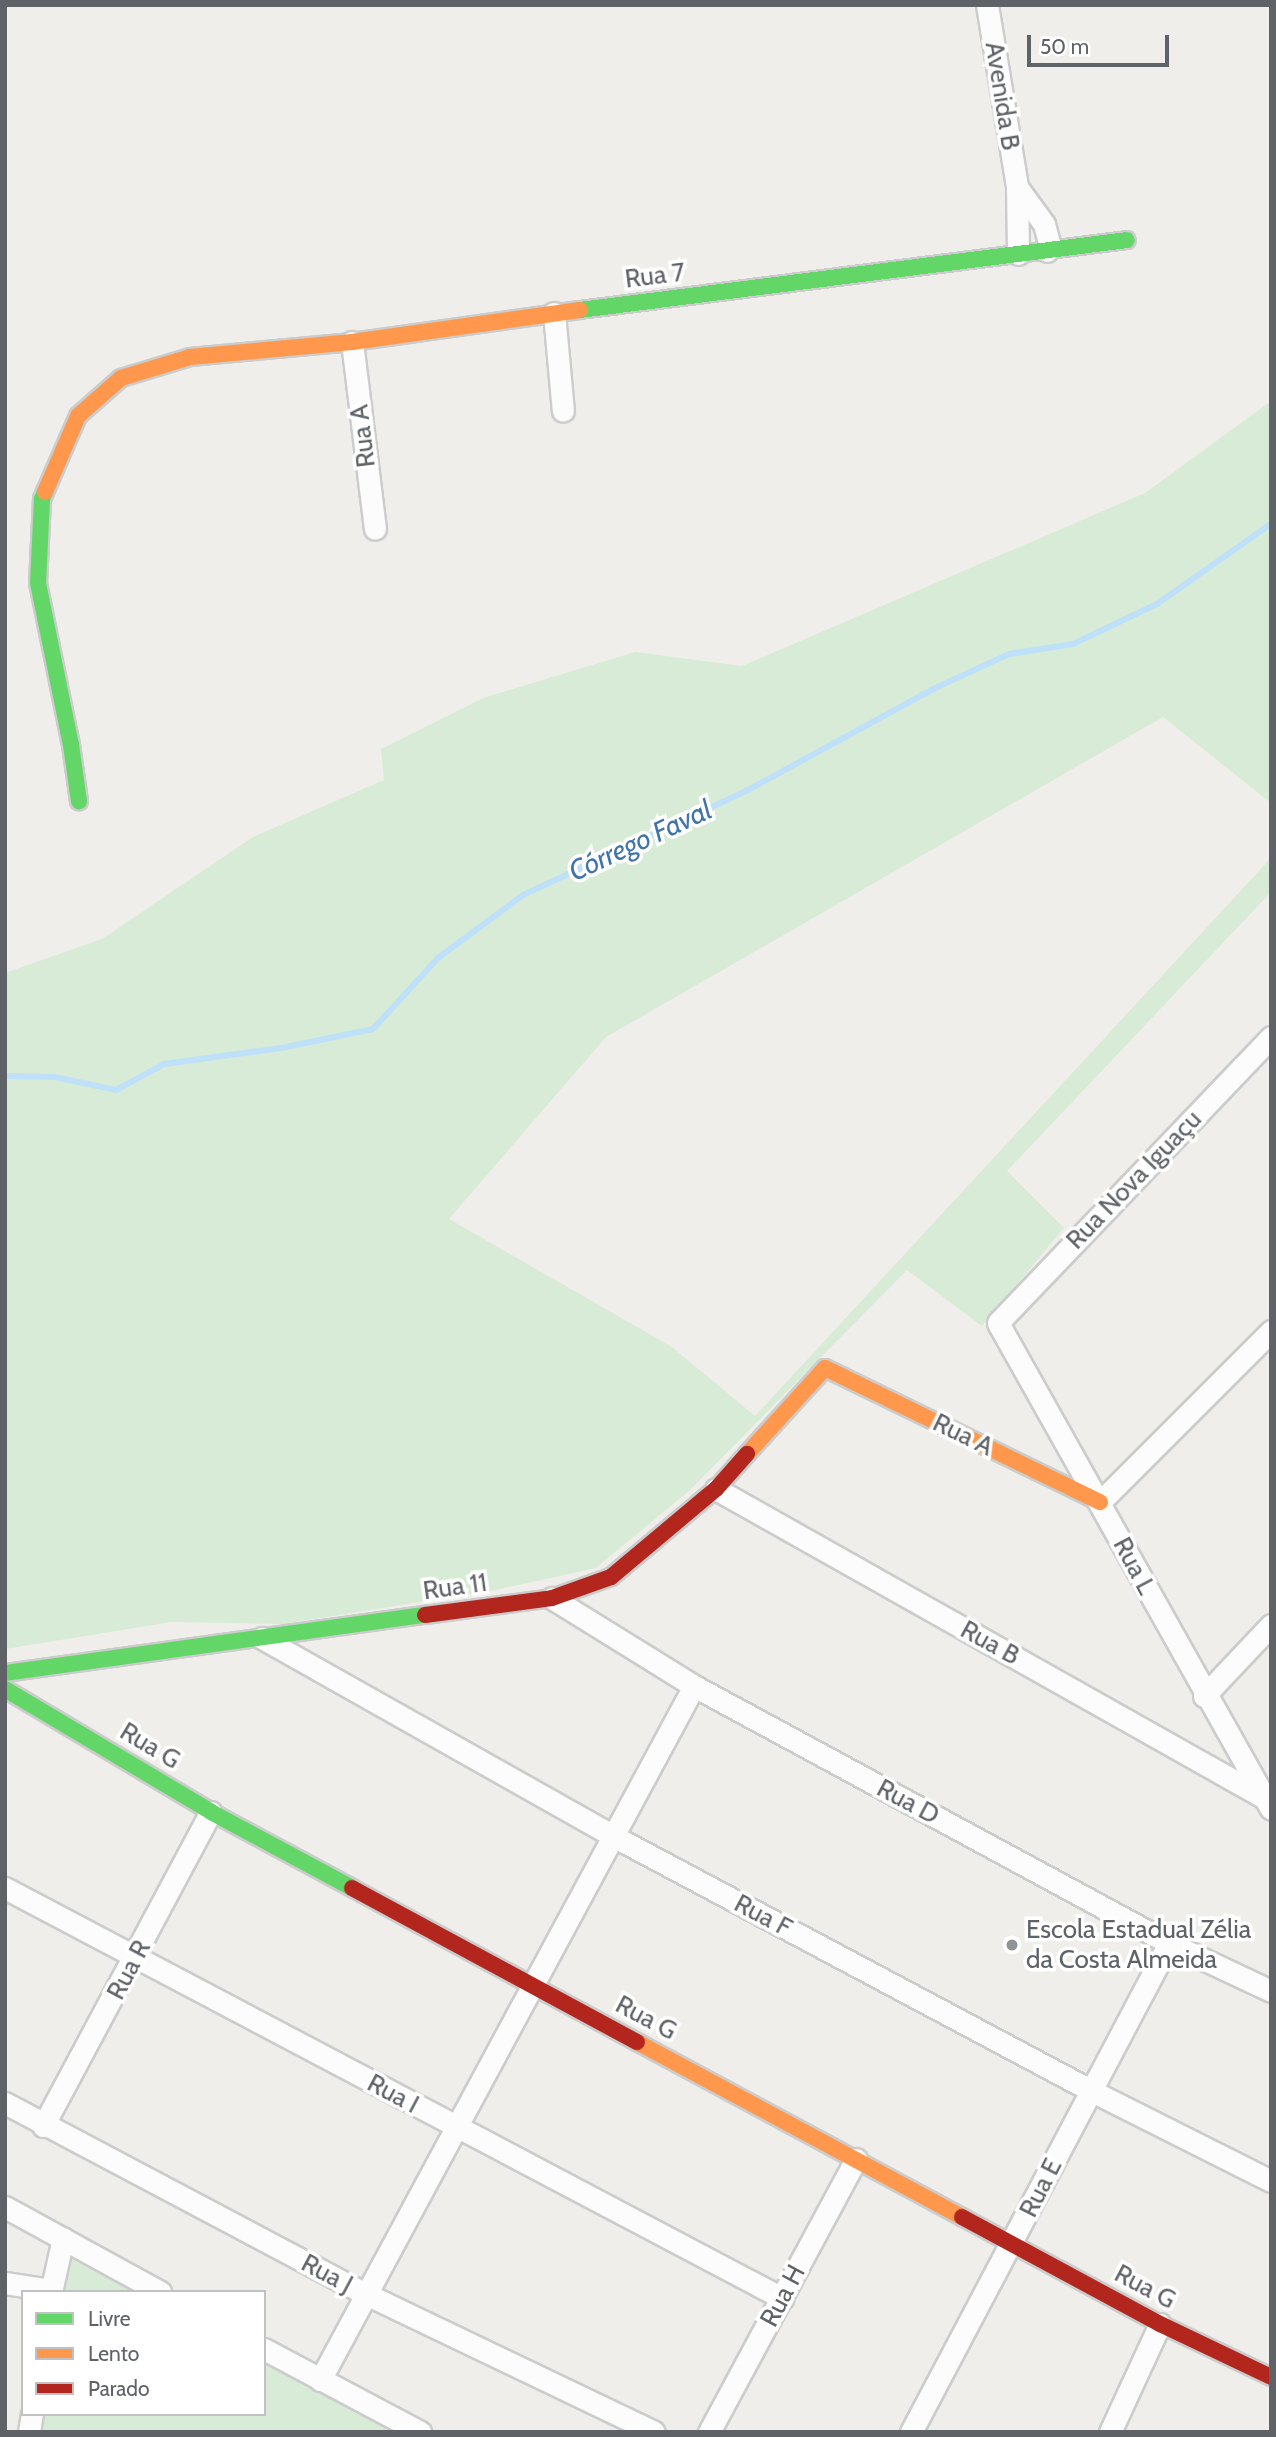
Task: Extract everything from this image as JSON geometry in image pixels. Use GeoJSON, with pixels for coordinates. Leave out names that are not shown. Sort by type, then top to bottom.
{"type":"FeatureCollection","features":[{"type":"Feature","properties":{"kind":"street","name":"Avenida B"},"geometry":{"type":"LineString","coordinates":[[986,5],[1017,187],[1018,254]]}},
{"type":"Feature","properties":{"kind":"street","name":"Avenida B"},"geometry":{"type":"LineString","coordinates":[[1017,187],[1044,224],[1049,243],[1047,251]]}},
{"type":"Feature","properties":{"kind":"street","name":"Rua 7"},"geometry":{"type":"LineString","coordinates":[[79,801],[71,745],[38,583],[42,499],[78,416],[121,378],[190,357],[352,342],[554,313],[1127,240]]}},
{"type":"Feature","properties":{"kind":"street"},"geometry":{"type":"LineString","coordinates":[[554,313],[563,411]]}},
{"type":"Feature","properties":{"kind":"street","name":"Rua A"},"geometry":{"type":"LineString","coordinates":[[352,342],[374,529]]}},
{"type":"Feature","properties":{"kind":"street","name":"Rua Nova Iguaçu"},"geometry":{"type":"LineString","coordinates":[[998,1323],[1271,1037]]}},
{"type":"Feature","properties":{"kind":"street","name":"Rua L"},"geometry":{"type":"LineString","coordinates":[[998,1323],[1100,1502],[1204,1696],[1267,1804]]}},
{"type":"Feature","properties":{"kind":"street"},"geometry":{"type":"LineString","coordinates":[[1100,1502],[1271,1331]]}},
{"type":"Feature","properties":{"kind":"street","name":"Rua A"},"geometry":{"type":"LineString","coordinates":[[825,1368],[1100,1502]]}},
{"type":"Feature","properties":{"kind":"street","name":"Rua 11"},"geometry":{"type":"LineString","coordinates":[[5,1673],[552,1598],[611,1577],[716,1489],[825,1368]]}},
{"type":"Feature","properties":{"kind":"street","name":"Rua B"},"geometry":{"type":"LineString","coordinates":[[716,1489],[1267,1804]]}},
{"type":"Feature","properties":{"kind":"street","name":"Rua D"},"geometry":{"type":"LineString","coordinates":[[552,1598],[694,1686],[1168,1943],[1271,1991]]}},
{"type":"Feature","properties":{"kind":"street"},"geometry":{"type":"LineString","coordinates":[[1204,1696],[1271,1625]]}},
{"type":"Feature","properties":{"kind":"street","name":"Rua F"},"geometry":{"type":"LineString","coordinates":[[262,1638],[613,1836],[1092,2091],[1271,2181]]}},
{"type":"Feature","properties":{"kind":"street"},"geometry":{"type":"LineString","coordinates":[[320,2380],[694,1686]]}},
{"type":"Feature","properties":{"kind":"street","name":"Rua G"},"geometry":{"type":"LineString","coordinates":[[5,1689],[211,1812],[1160,2324],[1271,2377]]}},
{"type":"Feature","properties":{"kind":"street","name":"Rua R"},"geometry":{"type":"LineString","coordinates":[[43,2126],[136,1957],[211,1812]]}},
{"type":"Feature","properties":{"kind":"street","name":"Rua I"},"geometry":{"type":"LineString","coordinates":[[5,1888],[782,2298]]}},
{"type":"Feature","properties":{"kind":"street","name":"Rua E"},"geometry":{"type":"LineString","coordinates":[[911,2432],[1013,2243],[1168,1943]]}},
{"type":"Feature","properties":{"kind":"street","name":"Rua J"},"geometry":{"type":"LineString","coordinates":[[5,2103],[43,2126],[366,2294],[654,2432]]}},
{"type":"Feature","properties":{"kind":"street","name":"Rua H"},"geometry":{"type":"LineString","coordinates":[[709,2432],[856,2159]]}},
{"type":"Feature","properties":{"kind":"street"},"geometry":{"type":"LineString","coordinates":[[5,2207],[156,2290]]}},
{"type":"Feature","properties":{"kind":"street"},"geometry":{"type":"LineString","coordinates":[[51,2290],[63,2238]]}},
{"type":"Feature","properties":{"kind":"street"},"geometry":{"type":"LineString","coordinates":[[5,2283],[45,2290]]}},
{"type":"Feature","properties":{"kind":"street"},"geometry":{"type":"LineString","coordinates":[[1110,2432],[1160,2324]]}},
{"type":"Feature","properties":{"kind":"street"},"geometry":{"type":"LineString","coordinates":[[266,2350],[420,2432]]}},
{"type":"Feature","properties":{"kind":"green space"},"geometry":{"type":"Polygon","coordinates":[[[1271,401],[1271,803],[1163,717],[606,1037],[449,1219],[672,1347],[755,1416],[1271,858],[1271,892],[1007,1171],[1064,1228],[982,1326],[907,1270],[690,1490],[596,1568],[495,1590],[283,1624],[171,1622],[5,1649],[5,973],[102,939],[253,837],[384,780],[381,749],[483,698],[635,652],[742,666],[1145,493],[1271,401]]]}},
{"type":"Feature","properties":{"kind":"green space"},"geometry":{"type":"Polygon","coordinates":[[[70,2258],[129,2290],[64,2290],[70,2258]]]}},
{"type":"Feature","properties":{"kind":"green space"},"geometry":{"type":"Polygon","coordinates":[[[266,2362],[396,2432],[42,2432],[45,2416],[266,2416],[266,2362]]]}},
{"type":"Feature","properties":{"kind":"waterway","name":"Córrego Faval"},"geometry":{"type":"LineString","coordinates":[[5,1076],[55,1077],[116,1090],[164,1064],[281,1048],[373,1029],[438,958],[523,895],[748,790],[933,689],[1009,654],[1073,644],[1157,604],[1271,524]]}},
{"type":"Feature","properties":{"kind":"traffic: fast"},"geometry":{"type":"LineString","coordinates":[[580,310],[1127,240]]}},
{"type":"Feature","properties":{"kind":"traffic: fast"},"geometry":{"type":"LineString","coordinates":[[45,492],[42,499],[38,583],[71,745],[79,801]]}},
{"type":"Feature","properties":{"kind":"traffic: fast"},"geometry":{"type":"LineString","coordinates":[[5,1673],[425,1615]]}},
{"type":"Feature","properties":{"kind":"traffic: fast"},"geometry":{"type":"LineString","coordinates":[[5,1689],[211,1812],[352,1888]]}},
{"type":"Feature","properties":{"kind":"traffic: slow"},"geometry":{"type":"LineString","coordinates":[[45,492],[78,416],[121,378],[190,357],[352,342],[580,310]]}},
{"type":"Feature","properties":{"kind":"traffic: slow"},"geometry":{"type":"LineString","coordinates":[[747,1454],[825,1368],[1100,1502]]}},
{"type":"Feature","properties":{"kind":"traffic: slow"},"geometry":{"type":"LineString","coordinates":[[637,2042],[962,2217]]}},
{"type":"Feature","properties":{"kind":"traffic: jam"},"geometry":{"type":"LineString","coordinates":[[425,1615],[552,1598],[611,1577],[716,1489],[747,1454]]}},
{"type":"Feature","properties":{"kind":"traffic: jam"},"geometry":{"type":"LineString","coordinates":[[352,1888],[637,2042]]}},
{"type":"Feature","properties":{"kind":"traffic: jam"},"geometry":{"type":"LineString","coordinates":[[962,2217],[1160,2324],[1271,2377]]}},
{"type":"Feature","properties":{"kind":"place","name":"Escola Estadual Zélia da Costa Almeida"},"geometry":{"type":"Point","coordinates":[1012,1945]}}]}
